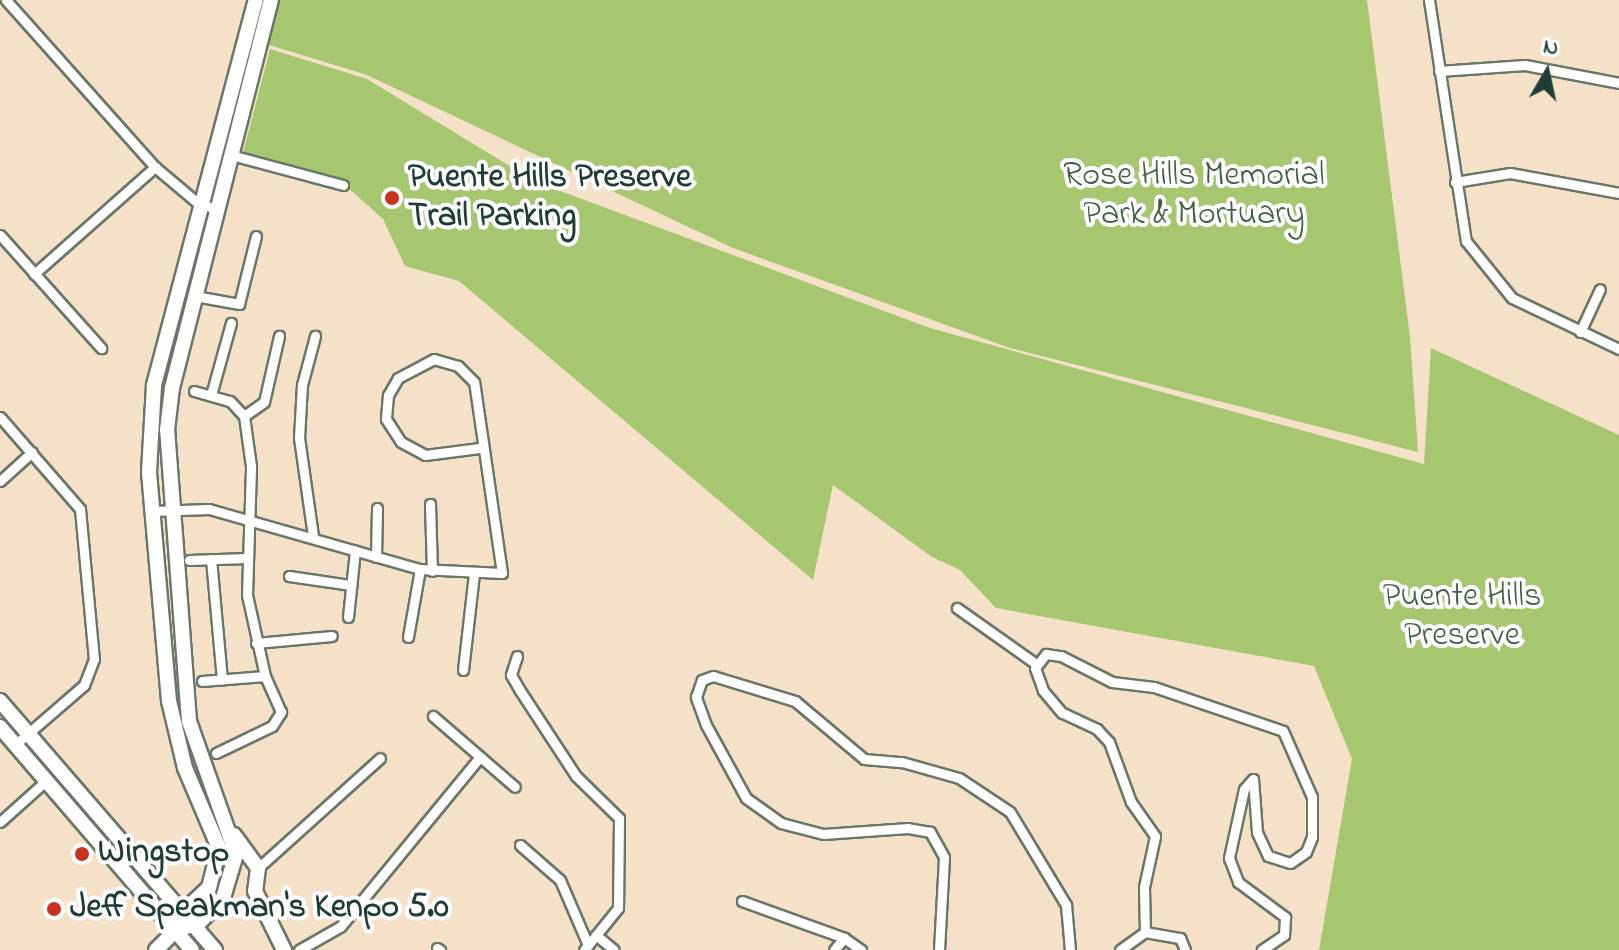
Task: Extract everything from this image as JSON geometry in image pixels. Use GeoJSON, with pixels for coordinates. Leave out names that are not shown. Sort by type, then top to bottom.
{"type":"FeatureCollection","features":[{"type":"Feature","properties":{"kind":"main road"},"geometry":{"type":"LineString","coordinates":[[156,950],[178,928],[185,910],[209,888],[219,860],[212,828],[188,776],[169,701],[153,511],[154,385],[199,204],[256,0]]}},
{"type":"Feature","properties":{"kind":"main road"},"geometry":{"type":"LineString","coordinates":[[271,0],[172,388],[167,430],[170,510],[182,561],[183,681],[203,771],[255,880],[284,950]]}},
{"type":"Feature","properties":{"kind":"main road"},"geometry":{"type":"LineString","coordinates":[[0,701],[185,910],[215,950]]}},
{"type":"Feature","properties":{"kind":"main road"},"geometry":{"type":"LineString","coordinates":[[0,727],[178,928],[192,950]]}},
{"type":"Feature","properties":{"kind":"main road"},"geometry":{"type":"LineString","coordinates":[[188,776],[203,771]]}},
{"type":"Feature","properties":{"kind":"main road"},"geometry":{"type":"LineString","coordinates":[[178,928],[197,925],[230,887],[235,870],[234,835]]}},
{"type":"Feature","properties":{"kind":"main road"},"geometry":{"type":"LineString","coordinates":[[230,887],[255,880]]}},
{"type":"Feature","properties":{"kind":"street"},"geometry":{"type":"LineString","coordinates":[[6,0],[155,167],[199,204],[218,209]]}},
{"type":"Feature","properties":{"kind":"street"},"geometry":{"type":"LineString","coordinates":[[1429,0],[1466,241],[1512,298],[1619,349]]}},
{"type":"Feature","properties":{"kind":"street"},"geometry":{"type":"LineString","coordinates":[[1439,71],[1525,65],[1619,83]]}},
{"type":"Feature","properties":{"kind":"street"},"geometry":{"type":"LineString","coordinates":[[231,155],[343,185]]}},
{"type":"Feature","properties":{"kind":"street"},"geometry":{"type":"LineString","coordinates":[[34,274],[155,167]]}},
{"type":"Feature","properties":{"kind":"street"},"geometry":{"type":"LineString","coordinates":[[1455,182],[1510,173],[1619,193]]}},
{"type":"Feature","properties":{"kind":"street"},"geometry":{"type":"LineString","coordinates":[[0,235],[101,348]]}},
{"type":"Feature","properties":{"kind":"street"},"geometry":{"type":"LineString","coordinates":[[195,296],[239,304],[256,236]]}},
{"type":"Feature","properties":{"kind":"street"},"geometry":{"type":"LineString","coordinates":[[1580,332],[1600,289]]}},
{"type":"Feature","properties":{"kind":"street"},"geometry":{"type":"LineString","coordinates":[[211,395],[231,323]]}},
{"type":"Feature","properties":{"kind":"street"},"geometry":{"type":"LineString","coordinates":[[244,416],[264,402],[279,336]]}},
{"type":"Feature","properties":{"kind":"street"},"geometry":{"type":"LineString","coordinates":[[313,536],[299,438],[302,385],[315,336]]}},
{"type":"Feature","properties":{"kind":"street"},"geometry":{"type":"LineString","coordinates":[[153,511],[209,509],[252,518],[420,569],[502,573],[480,448],[474,382],[458,366],[434,359],[398,378],[388,395],[386,419],[401,442],[425,455],[480,448]]}},
{"type":"Feature","properties":{"kind":"street"},"geometry":{"type":"LineString","coordinates":[[194,391],[230,401],[244,416],[252,518],[247,558],[256,643],[265,676],[280,704],[279,719],[216,753]]}},
{"type":"Feature","properties":{"kind":"street"},"geometry":{"type":"LineString","coordinates":[[0,417],[32,452],[84,519],[94,659],[84,685],[16,744]]}},
{"type":"Feature","properties":{"kind":"street"},"geometry":{"type":"LineString","coordinates":[[0,481],[32,452]]}},
{"type":"Feature","properties":{"kind":"street"},"geometry":{"type":"LineString","coordinates":[[430,504],[432,571]]}},
{"type":"Feature","properties":{"kind":"street"},"geometry":{"type":"LineString","coordinates":[[376,557],[377,508]]}},
{"type":"Feature","properties":{"kind":"street"},"geometry":{"type":"LineString","coordinates":[[348,617],[355,550]]}},
{"type":"Feature","properties":{"kind":"street"},"geometry":{"type":"LineString","coordinates":[[182,561],[247,558]]}},
{"type":"Feature","properties":{"kind":"street"},"geometry":{"type":"LineString","coordinates":[[211,559],[222,679]]}},
{"type":"Feature","properties":{"kind":"street"},"geometry":{"type":"LineString","coordinates":[[408,637],[420,569]]}},
{"type":"Feature","properties":{"kind":"street"},"geometry":{"type":"LineString","coordinates":[[463,670],[474,573]]}},
{"type":"Feature","properties":{"kind":"street"},"geometry":{"type":"LineString","coordinates":[[289,576],[351,585]]}},
{"type":"Feature","properties":{"kind":"street"},"geometry":{"type":"LineString","coordinates":[[957,608],[975,616],[1036,664]]}},
{"type":"Feature","properties":{"kind":"street"},"geometry":{"type":"LineString","coordinates":[[256,643],[332,636]]}},
{"type":"Feature","properties":{"kind":"street"},"geometry":{"type":"LineString","coordinates":[[1145,932],[1144,887],[1155,836],[1131,802],[1109,742],[1097,729],[1052,705],[1036,675],[1036,664],[1046,654],[1061,656],[1112,682],[1154,687],[1283,731],[1312,797],[1312,837],[1304,857],[1275,862],[1262,847],[1253,779],[1244,789],[1229,858],[1238,882],[1285,917],[1284,935],[1262,950]]}},
{"type":"Feature","properties":{"kind":"street"},"geometry":{"type":"LineString","coordinates":[[517,656],[511,675],[515,682],[576,776],[619,818],[618,908],[586,948]]}},
{"type":"Feature","properties":{"kind":"street"},"geometry":{"type":"LineString","coordinates":[[202,681],[265,676]]}},
{"type":"Feature","properties":{"kind":"street"},"geometry":{"type":"LineString","coordinates":[[939,950],[944,857],[930,832],[908,828],[823,834],[781,823],[746,798],[706,725],[696,687],[713,676],[795,701],[864,759],[902,762],[959,778],[1010,812],[1066,905],[1070,950]]}},
{"type":"Feature","properties":{"kind":"street"},"geometry":{"type":"LineString","coordinates":[[433,716],[515,787]]}},
{"type":"Feature","properties":{"kind":"street"},"geometry":{"type":"LineString","coordinates":[[299,950],[341,926],[480,757]]}},
{"type":"Feature","properties":{"kind":"street"},"geometry":{"type":"LineString","coordinates":[[255,880],[380,758]]}},
{"type":"Feature","properties":{"kind":"street"},"geometry":{"type":"LineString","coordinates":[[0,822],[60,768]]}},
{"type":"Feature","properties":{"kind":"street"},"geometry":{"type":"LineString","coordinates":[[520,845],[560,880],[586,948]]}},
{"type":"Feature","properties":{"kind":"street"},"geometry":{"type":"LineString","coordinates":[[742,901],[844,938],[861,950]]}},
{"type":"Feature","properties":{"kind":"street"},"geometry":{"type":"LineString","coordinates":[[1120,950],[1145,932],[1180,938],[1185,950]]}},
{"type":"Feature","properties":{"kind":"street"},"geometry":{"type":"LineString","coordinates":[[596,935],[614,950]]}},
{"type":"Feature","properties":{"kind":"street"},"geometry":{"type":"LineString","coordinates":[[834,950],[844,938]]}},
{"type":"Feature","properties":{"kind":"green space","name":"Rose Hills Memorial Park & Mortuary"},"geometry":{"type":"Polygon","coordinates":[[[279,0],[1367,0],[1410,337],[1418,452],[1010,348],[733,248],[367,75],[266,44],[279,0]]]}},
{"type":"Feature","properties":{"kind":"green space","name":"Puente Hills Preserve"},"geometry":{"type":"Polygon","coordinates":[[[270,49],[367,79],[536,182],[930,328],[1424,464],[1431,348],[1619,435],[1619,950],[1319,950],[1352,759],[1314,666],[996,608],[960,570],[932,557],[833,485],[813,580],[459,281],[405,266],[383,219],[336,177],[243,153],[270,49]]]}},
{"type":"Feature","properties":{"kind":"place","name":"Puente Hills Preserve Trail Parking"},"geometry":{"type":"Point","coordinates":[392,198]}},
{"type":"Feature","properties":{"kind":"place","name":"Wingstop"},"geometry":{"type":"Point","coordinates":[82,854]}},
{"type":"Feature","properties":{"kind":"place","name":"Jeff Speakman's Kenpo 5.0"},"geometry":{"type":"Point","coordinates":[54,909]}}]}
